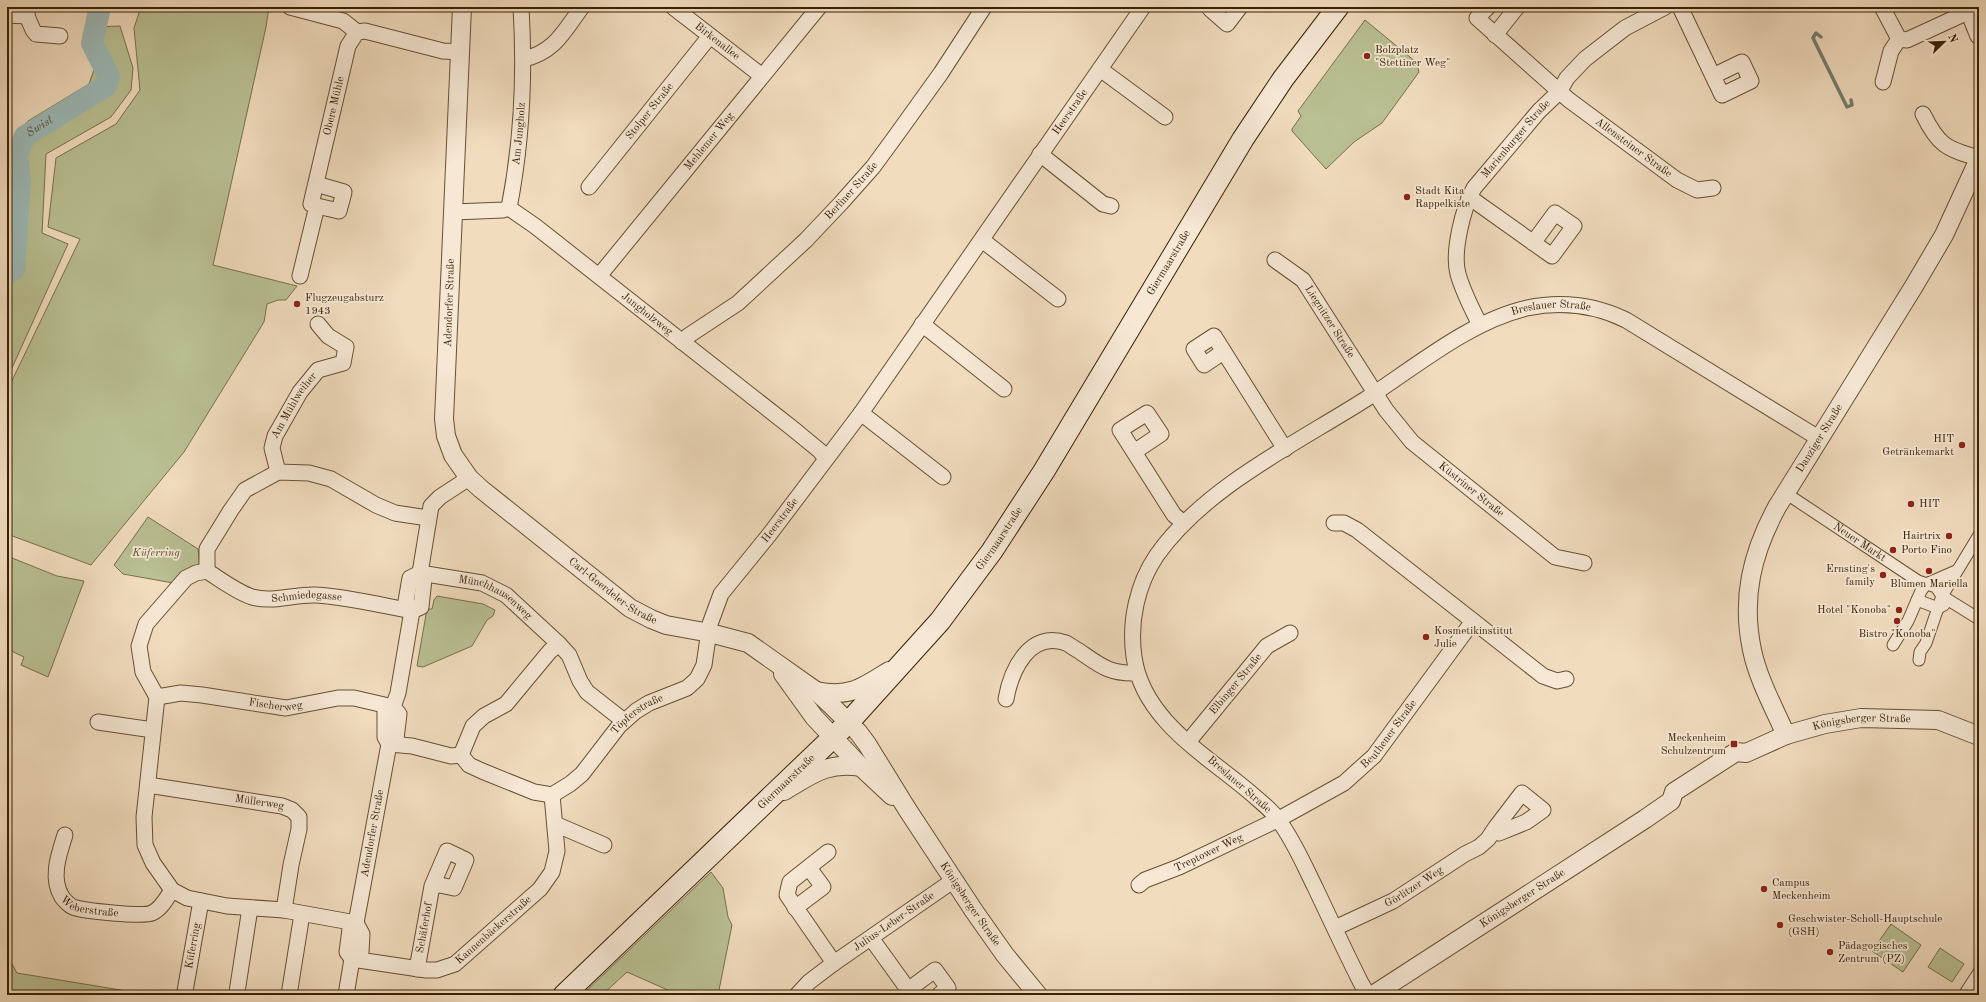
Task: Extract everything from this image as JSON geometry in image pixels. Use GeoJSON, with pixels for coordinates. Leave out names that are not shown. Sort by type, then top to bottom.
{"type":"FeatureCollection","features":[{"type":"Feature","properties":{"kind":"main road","name":"Giermaarstraße"},"geometry":{"type":"LineString","coordinates":[[564,995],[841,730],[940,621],[992,551],[1044,471],[1243,140],[1283,79],[1338,7]]}},
{"type":"Feature","properties":{"kind":"street"},"geometry":{"type":"LineString","coordinates":[[290,7],[343,14],[357,32],[365,31],[443,51],[461,52]]}},
{"type":"Feature","properties":{"kind":"street","name":"Adendorfer Straße"},"geometry":{"type":"LineString","coordinates":[[462,7],[444,419],[449,444],[457,463],[469,478]]}},
{"type":"Feature","properties":{"kind":"street","name":"Am Jungholz"},"geometry":{"type":"LineString","coordinates":[[508,208],[516,174],[524,59],[522,7]]}},
{"type":"Feature","properties":{"kind":"street"},"geometry":{"type":"LineString","coordinates":[[524,59],[546,52],[554,44],[582,7]]}},
{"type":"Feature","properties":{"kind":"street","name":"Birkenallee"},"geometry":{"type":"LineString","coordinates":[[673,7],[762,76]]}},
{"type":"Feature","properties":{"kind":"street","name":"Mehlemer Weg"},"geometry":{"type":"LineString","coordinates":[[599,276],[819,7]]}},
{"type":"Feature","properties":{"kind":"street","name":"Berliner Straße"},"geometry":{"type":"LineString","coordinates":[[682,342],[688,336],[738,303],[806,240],[841,203],[873,166],[941,73],[984,7]]}},
{"type":"Feature","properties":{"kind":"street","name":"Heerstraße"},"geometry":{"type":"LineString","coordinates":[[710,633],[712,618],[721,594],[769,535],[861,413],[1143,7]]}},
{"type":"Feature","properties":{"kind":"street"},"geometry":{"type":"LineString","coordinates":[[1212,7],[1210,9],[1227,24],[1240,7]]}},
{"type":"Feature","properties":{"kind":"street","name":"Marienburger Straße"},"geometry":{"type":"LineString","coordinates":[[1488,7],[1477,18],[1560,92]]}},
{"type":"Feature","properties":{"kind":"street"},"geometry":{"type":"LineString","coordinates":[[1495,35],[1518,7]]}},
{"type":"Feature","properties":{"kind":"street","name":"Marienburger Straße"},"geometry":{"type":"LineString","coordinates":[[1480,325],[1457,273],[1461,221],[1469,197],[1484,174],[1539,111],[1560,92],[1567,78],[1585,59],[1619,32],[1640,19],[1665,7]]}},
{"type":"Feature","properties":{"kind":"street"},"geometry":{"type":"LineString","coordinates":[[1680,7],[1713,76]]}},
{"type":"Feature","properties":{"kind":"street"},"geometry":{"type":"LineString","coordinates":[[1882,7],[1899,39]]}},
{"type":"Feature","properties":{"kind":"street"},"geometry":{"type":"LineString","coordinates":[[1899,39],[1907,40],[1919,35],[1969,9],[1979,35]]}},
{"type":"Feature","properties":{"kind":"street"},"geometry":{"type":"LineString","coordinates":[[7,15],[27,11],[33,30],[36,34],[60,36]]}},
{"type":"Feature","properties":{"kind":"street","name":"Obere Mühle"},"geometry":{"type":"LineString","coordinates":[[300,276],[318,206],[311,204],[348,46],[357,32]]}},
{"type":"Feature","properties":{"kind":"street","name":"Stolper Straße"},"geometry":{"type":"LineString","coordinates":[[589,187],[710,36]]}},
{"type":"Feature","properties":{"kind":"street"},"geometry":{"type":"LineString","coordinates":[[1883,82],[1891,51],[1899,39]]}},
{"type":"Feature","properties":{"kind":"street"},"geometry":{"type":"LineString","coordinates":[[1100,69],[1165,116]]}},
{"type":"Feature","properties":{"kind":"street","name":"Allensteiner Straße"},"geometry":{"type":"LineString","coordinates":[[1560,92],[1596,121],[1677,180],[1697,190],[1713,188]]}},
{"type":"Feature","properties":{"kind":"street"},"geometry":{"type":"LineString","coordinates":[[1923,114],[1932,133],[1943,145],[1979,158]]}},
{"type":"Feature","properties":{"kind":"street"},"geometry":{"type":"LineString","coordinates":[[1040,154],[1103,204],[1111,206]]}},
{"type":"Feature","properties":{"kind":"street","name":"Danziger Straße"},"geometry":{"type":"LineString","coordinates":[[1786,735],[1752,651],[1748,623],[1748,593],[1753,564],[1763,533],[1785,493],[1895,318],[1944,234],[1979,158]]}},
{"type":"Feature","properties":{"kind":"street"},"geometry":{"type":"LineString","coordinates":[[316,184],[344,192],[339,212],[318,206]]}},
{"type":"Feature","properties":{"kind":"street"},"geometry":{"type":"LineString","coordinates":[[1469,197],[1534,242]]}},
{"type":"Feature","properties":{"kind":"street"},"geometry":{"type":"LineString","coordinates":[[454,212],[503,210],[508,208]]}},
{"type":"Feature","properties":{"kind":"street","name":"Jungholzweg"},"geometry":{"type":"LineString","coordinates":[[508,208],[535,226],[599,276],[820,451],[826,459]]}},
{"type":"Feature","properties":{"kind":"street"},"geometry":{"type":"LineString","coordinates":[[982,240],[1058,299]]}},
{"type":"Feature","properties":{"kind":"street","name":"Liegnitzer Straße"},"geometry":{"type":"LineString","coordinates":[[1275,260],[1303,280],[1375,393]]}},
{"type":"Feature","properties":{"kind":"street","name":"Breslauer Straße"},"geometry":{"type":"LineString","coordinates":[[1368,995],[1300,857],[1278,819],[1248,790],[1188,742],[1171,726],[1154,706],[1137,673],[1133,640],[1133,616],[1136,602],[1150,568],[1157,556],[1184,523],[1236,481],[1285,449],[1480,325],[1510,313],[1544,305],[1574,304],[1609,312],[1626,320],[1820,439]]}},
{"type":"Feature","properties":{"kind":"street","name":"Am Mühlweiher"},"geometry":{"type":"LineString","coordinates":[[278,472],[272,448],[275,436],[300,392],[318,370],[343,363],[346,347],[328,336],[318,324]]}},
{"type":"Feature","properties":{"kind":"street"},"geometry":{"type":"LineString","coordinates":[[922,324],[1004,389]]}},
{"type":"Feature","properties":{"kind":"street"},"geometry":{"type":"LineString","coordinates":[[1223,352],[1285,449]]}},
{"type":"Feature","properties":{"kind":"street","name":"Küstriner Straße"},"geometry":{"type":"LineString","coordinates":[[1375,393],[1396,425],[1424,452],[1555,557],[1568,561],[1584,563]]}},
{"type":"Feature","properties":{"kind":"street"},"geometry":{"type":"LineString","coordinates":[[861,413],[943,477]]}},
{"type":"Feature","properties":{"kind":"street"},"geometry":{"type":"LineString","coordinates":[[1134,452],[1174,515],[1184,523]]}},
{"type":"Feature","properties":{"kind":"street"},"geometry":{"type":"LineString","coordinates":[[356,923],[284,910],[250,908],[201,901],[187,898],[172,890],[153,863],[145,845],[144,817],[157,697],[143,672],[139,646],[146,624],[186,578],[196,572],[207,571],[207,549],[230,510],[245,490],[278,472],[309,473],[331,479],[376,505],[395,513],[428,518]]}},
{"type":"Feature","properties":{"kind":"street"},"geometry":{"type":"LineString","coordinates":[[420,573],[431,506],[469,478]]}},
{"type":"Feature","properties":{"kind":"street","name":"Carl-Goerdeler-Straße"},"geometry":{"type":"LineString","coordinates":[[469,478],[580,570],[630,608],[651,620],[710,633],[748,644],[777,666],[816,691],[841,730]]}},
{"type":"Feature","properties":{"kind":"street","name":"Neuer Markt"},"geometry":{"type":"LineString","coordinates":[[1793,498],[1918,581],[1936,587],[1946,599],[1979,619]]}},
{"type":"Feature","properties":{"kind":"street"},"geometry":{"type":"LineString","coordinates":[[1334,523],[1344,524],[1358,530],[1543,676],[1557,681],[1566,679]]}},
{"type":"Feature","properties":{"kind":"street"},"geometry":{"type":"LineString","coordinates":[[1919,660],[1920,652],[1926,643],[1938,608],[1946,599],[1956,571],[1979,534]]}},
{"type":"Feature","properties":{"kind":"street","name":"Schmiedegasse"},"geometry":{"type":"LineString","coordinates":[[207,571],[256,598],[271,599],[303,595],[324,596],[412,611]]}},
{"type":"Feature","properties":{"kind":"street"},"geometry":{"type":"LineString","coordinates":[[1893,645],[1908,621],[1926,584],[1956,571]]}},
{"type":"Feature","properties":{"kind":"street","name":"Adendorfer Straße"},"geometry":{"type":"LineString","coordinates":[[346,995],[352,959],[362,952],[362,934],[356,923],[389,744],[396,739],[399,714],[394,707],[398,693],[412,611],[406,601],[410,578],[420,573]]}},
{"type":"Feature","properties":{"kind":"street","name":"Münchhausenweg"},"geometry":{"type":"LineString","coordinates":[[420,573],[482,583],[506,595],[559,644],[569,656],[580,681],[587,692],[624,721]]}},
{"type":"Feature","properties":{"kind":"street"},"geometry":{"type":"LineString","coordinates":[[1917,600],[1938,608]]}},
{"type":"Feature","properties":{"kind":"street","name":"Beuthener Straße"},"geometry":{"type":"LineString","coordinates":[[1278,819],[1344,783],[1374,756],[1473,621]]}},
{"type":"Feature","properties":{"kind":"street","name":"Töpferstraße"},"geometry":{"type":"LineString","coordinates":[[552,795],[570,784],[582,774],[624,721],[649,703],[687,688],[697,679],[704,665],[710,633]]}},
{"type":"Feature","properties":{"kind":"street","name":"Elbinger Straße"},"geometry":{"type":"LineString","coordinates":[[1188,742],[1267,646],[1290,633]]}},
{"type":"Feature","properties":{"kind":"street"},"geometry":{"type":"LineString","coordinates":[[1006,699],[1010,680],[1016,667],[1033,646],[1047,641],[1066,643],[1110,671],[1123,674],[1137,673]]}},
{"type":"Feature","properties":{"kind":"street"},"geometry":{"type":"LineString","coordinates":[[461,755],[473,726],[484,716],[506,704],[550,651],[559,644]]}},
{"type":"Feature","properties":{"kind":"street"},"geometry":{"type":"LineString","coordinates":[[816,691],[831,694],[849,693],[862,689],[904,661]]}},
{"type":"Feature","properties":{"kind":"street","name":"Carl-Goerdeler-Straße"},"geometry":{"type":"LineString","coordinates":[[777,666],[814,717],[841,730]]}},
{"type":"Feature","properties":{"kind":"street","name":"Fischerweg"},"geometry":{"type":"LineString","coordinates":[[157,697],[181,693],[286,708],[338,698],[354,698],[394,707]]}},
{"type":"Feature","properties":{"kind":"street","name":"Königsberger Straße"},"geometry":{"type":"LineString","coordinates":[[1373,995],[1671,801],[1680,802],[1742,762],[1746,753],[1786,735],[1825,724],[1861,718],[1938,720],[1979,736]]}},
{"type":"Feature","properties":{"kind":"street"},"geometry":{"type":"LineString","coordinates":[[98,722],[153,730]]}},
{"type":"Feature","properties":{"kind":"street","name":"Königsberger Straße"},"geometry":{"type":"LineString","coordinates":[[841,730],[861,767],[907,809]]}},
{"type":"Feature","properties":{"kind":"street","name":"Königsberger Straße"},"geometry":{"type":"LineString","coordinates":[[841,730],[867,744],[907,809],[1005,955],[1038,995]]}},
{"type":"Feature","properties":{"kind":"street"},"geometry":{"type":"LineString","coordinates":[[389,744],[412,746],[451,756],[461,755]]}},
{"type":"Feature","properties":{"kind":"street"},"geometry":{"type":"LineString","coordinates":[[461,755],[469,765],[482,771],[534,792],[552,795]]}},
{"type":"Feature","properties":{"kind":"street"},"geometry":{"type":"LineString","coordinates":[[768,800],[824,768],[848,765],[861,767]]}},
{"type":"Feature","properties":{"kind":"street","name":"Müllerweg"},"geometry":{"type":"LineString","coordinates":[[148,785],[244,798],[282,806],[292,810],[299,817],[299,829],[291,865],[284,910]]}},
{"type":"Feature","properties":{"kind":"street","name":"Kannenbäckerstraße"},"geometry":{"type":"LineString","coordinates":[[352,959],[418,969],[437,970],[455,964],[540,889],[552,872],[557,851],[552,795]]}},
{"type":"Feature","properties":{"kind":"street","name":"Treptower Weg"},"geometry":{"type":"LineString","coordinates":[[1139,885],[1146,880],[1179,867],[1278,819]]}},
{"type":"Feature","properties":{"kind":"street"},"geometry":{"type":"LineString","coordinates":[[555,824],[604,845]]}},
{"type":"Feature","properties":{"kind":"street","name":"Görlitzer Weg"},"geometry":{"type":"LineString","coordinates":[[1335,928],[1393,901],[1479,847],[1494,833]]}},
{"type":"Feature","properties":{"kind":"street","name":"Weberstraße"},"geometry":{"type":"LineString","coordinates":[[65,834],[58,857],[56,881],[62,897],[72,907],[136,916],[152,913],[164,903],[172,890]]}},
{"type":"Feature","properties":{"kind":"street"},"geometry":{"type":"LineString","coordinates":[[828,852],[790,882],[787,895],[834,963]]}},
{"type":"Feature","properties":{"kind":"street"},"geometry":{"type":"LineString","coordinates":[[795,908],[823,887],[809,868]]}},
{"type":"Feature","properties":{"kind":"street","name":"Julius-Leber-Straße"},"geometry":{"type":"LineString","coordinates":[[797,995],[809,982],[834,963],[954,880]]}},
{"type":"Feature","properties":{"kind":"street","name":"Schäferhof"},"geometry":{"type":"LineString","coordinates":[[418,969],[432,886]]}},
{"type":"Feature","properties":{"kind":"street","name":"Küferring"},"geometry":{"type":"LineString","coordinates":[[185,991],[201,901]]}},
{"type":"Feature","properties":{"kind":"street"},"geometry":{"type":"LineString","coordinates":[[237,992],[250,908]]}},
{"type":"Feature","properties":{"kind":"street"},"geometry":{"type":"LineString","coordinates":[[289,995],[302,914]]}},
{"type":"Feature","properties":{"kind":"street"},"geometry":{"type":"LineString","coordinates":[[871,938],[910,992],[935,970],[948,988],[938,995]]}},
{"type":"Feature","properties":{"kind":"street"},"geometry":{"type":"LineString","coordinates":[[1964,995],[1979,972]]}},
{"type":"Feature","properties":{"kind":"green space"},"geometry":{"type":"Polygon","coordinates":[[[141,7],[269,7],[266,27],[213,265],[297,286],[286,300],[278,300],[267,304],[264,322],[184,452],[91,565],[7,534],[7,391],[80,239],[48,227],[56,158],[116,124],[140,90],[134,28],[141,7]]]}},
{"type":"Feature","properties":{"kind":"green space"},"geometry":{"type":"Polygon","coordinates":[[[1365,20],[1416,62],[1419,72],[1382,123],[1354,142],[1326,169],[1292,131],[1292,129],[1301,116],[1298,111],[1365,20]]]}},
{"type":"Feature","properties":{"kind":"green space"},"geometry":{"type":"Polygon","coordinates":[[[120,26],[133,68],[131,90],[111,117],[46,154],[42,233],[68,244],[7,379],[7,146],[28,121],[89,84],[95,67],[90,43],[93,27],[120,26]]]}},
{"type":"Feature","properties":{"kind":"green space","name":"Küferring"},"geometry":{"type":"Polygon","coordinates":[[[148,517],[198,549],[200,566],[185,570],[173,583],[123,574],[114,565],[148,517]]]}},
{"type":"Feature","properties":{"kind":"green space"},"geometry":{"type":"Polygon","coordinates":[[[7,556],[57,576],[84,581],[48,677],[21,665],[24,657],[7,649],[7,556]]]}},
{"type":"Feature","properties":{"kind":"green space"},"geometry":{"type":"Polygon","coordinates":[[[437,596],[483,604],[495,610],[493,616],[487,620],[472,646],[423,667],[417,666],[427,609],[432,609],[434,600],[437,596]]]}},
{"type":"Feature","properties":{"kind":"green space"},"geometry":{"type":"Polygon","coordinates":[[[711,872],[723,888],[728,917],[732,925],[718,995],[679,995],[627,972],[602,995],[582,995],[711,872]]]}},
{"type":"Feature","properties":{"kind":"green space"},"geometry":{"type":"Polygon","coordinates":[[[1891,924],[1921,945],[1903,972],[1872,951],[1891,924]]]}},
{"type":"Feature","properties":{"kind":"green space"},"geometry":{"type":"Polygon","coordinates":[[[1940,948],[1964,964],[1952,982],[1928,967],[1940,948]]]}},
{"type":"Feature","properties":{"kind":"green space"},"geometry":{"type":"Polygon","coordinates":[[[7,955],[17,973],[151,995],[7,995],[7,955]]]}},
{"type":"Feature","properties":{"kind":"waterway","name":"Swist"},"geometry":{"type":"LineString","coordinates":[[7,274],[14,269],[20,182],[17,155],[25,136],[106,86],[109,77],[92,43],[100,7]]}},
{"type":"Feature","properties":{"kind":"waterway"},"geometry":{"type":"LineString","coordinates":[[1821,37],[1816,33],[1813,38],[1847,107],[1852,105],[1851,100]]}},
{"type":"Feature","properties":{"kind":"waterway"},"geometry":{"type":"LineString","coordinates":[[7,992],[23,995]]}},
{"type":"Feature","properties":{"kind":"place","name":"Bolzplatz \"Stettiner Weg\""},"geometry":{"type":"Point","coordinates":[1367,56]}},
{"type":"Feature","properties":{"kind":"place","name":"Stadt Kita Rappelkiste"},"geometry":{"type":"Point","coordinates":[1407,197]}},
{"type":"Feature","properties":{"kind":"place","name":"Flugzeugabsturz 1943"},"geometry":{"type":"Point","coordinates":[297,304]}},
{"type":"Feature","properties":{"kind":"place","name":"HIT Getränkemarkt"},"geometry":{"type":"Point","coordinates":[1962,445]}},
{"type":"Feature","properties":{"kind":"place","name":"HIT"},"geometry":{"type":"Point","coordinates":[1911,504]}},
{"type":"Feature","properties":{"kind":"place","name":"Hairtrix"},"geometry":{"type":"Point","coordinates":[1949,536]}},
{"type":"Feature","properties":{"kind":"place","name":"Porto Fino"},"geometry":{"type":"Point","coordinates":[1893,550]}},
{"type":"Feature","properties":{"kind":"place","name":"Blumen Mariella"},"geometry":{"type":"Point","coordinates":[1929,571]}},
{"type":"Feature","properties":{"kind":"place","name":"Ernsting's family"},"geometry":{"type":"Point","coordinates":[1883,575]}},
{"type":"Feature","properties":{"kind":"place","name":"Hotel \"Konoba\""},"geometry":{"type":"Point","coordinates":[1899,610]}},
{"type":"Feature","properties":{"kind":"place","name":"Bistro \"Konoba\""},"geometry":{"type":"Point","coordinates":[1897,621]}},
{"type":"Feature","properties":{"kind":"place","name":"Kosmetikinstitut Julie"},"geometry":{"type":"Point","coordinates":[1426,637]}},
{"type":"Feature","properties":{"kind":"place","name":"Meckenheim Schulzentrum"},"geometry":{"type":"Point","coordinates":[1734,744]}},
{"type":"Feature","properties":{"kind":"place","name":"Campus Meckenheim"},"geometry":{"type":"Point","coordinates":[1764,889]}},
{"type":"Feature","properties":{"kind":"place","name":"Geschwister-Scholl-Hauptschule (GSH)"},"geometry":{"type":"Point","coordinates":[1780,925]}},
{"type":"Feature","properties":{"kind":"place","name":"Pädagogisches Zentrum (PZ)"},"geometry":{"type":"Point","coordinates":[1830,952]}}]}
